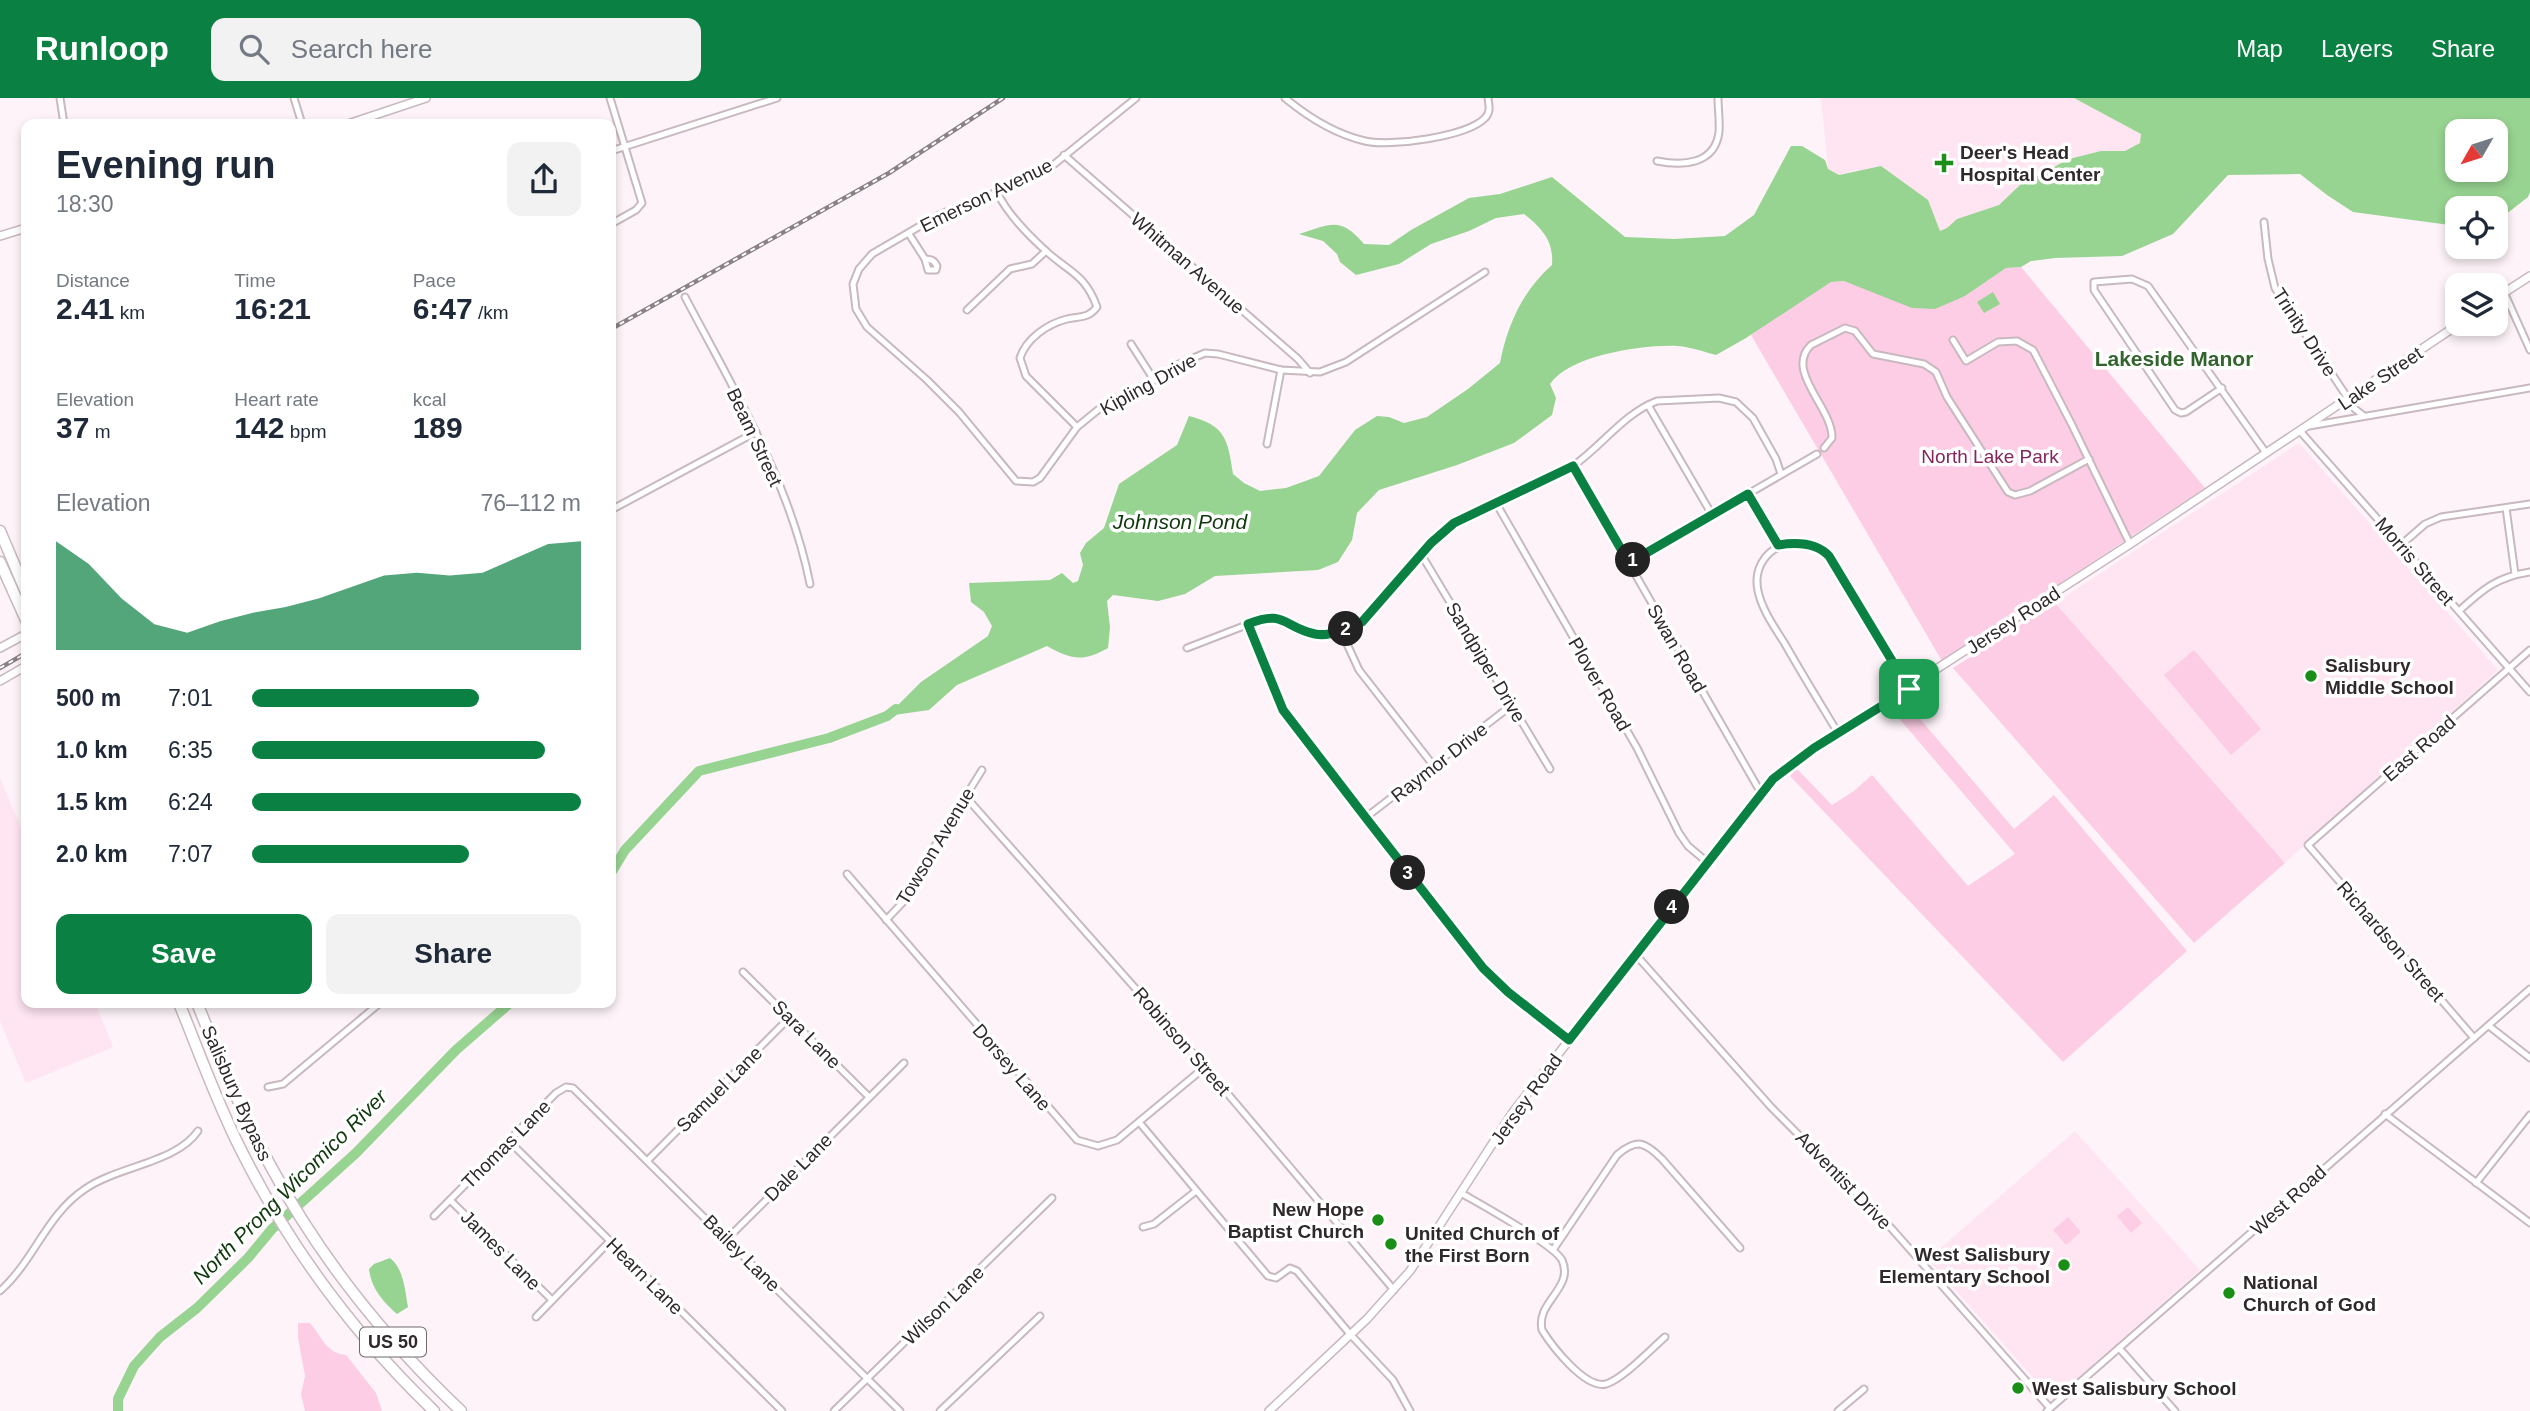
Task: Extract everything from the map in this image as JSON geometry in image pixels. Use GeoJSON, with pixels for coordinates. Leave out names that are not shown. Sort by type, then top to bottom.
{"type":"FeatureCollection","features":[{"type":"Feature","properties":{"kind":"highway"},"geometry":{"type":"LineString","coordinates":[[0,531],[21,587]]}},
{"type":"Feature","properties":{"kind":"highway"},"geometry":{"type":"LineString","coordinates":[[0,543],[21,588]]}},
{"type":"Feature","properties":{"kind":"highway"},"geometry":{"type":"LineString","coordinates":[[0,562],[21,591]]}},
{"type":"Feature","properties":{"kind":"highway"},"geometry":{"type":"LineString","coordinates":[[0,570],[21,592]]}},
{"type":"Feature","properties":{"kind":"highway","name":"Salisbury Bypass"},"geometry":{"type":"LineString","coordinates":[[181,1008],[226,1118],[253,1172],[318,1278],[370,1344],[435,1411]]}},
{"type":"Feature","properties":{"kind":"highway","name":"Salisbury Bypass"},"geometry":{"type":"LineString","coordinates":[[199,1008],[268,1163],[311,1236],[391,1340],[461,1411]]}},
{"type":"Feature","properties":{"kind":"street"},"geometry":{"type":"LineString","coordinates":[[60,98],[63,119]]}},
{"type":"Feature","properties":{"kind":"street"},"geometry":{"type":"LineString","coordinates":[[294,98],[300,119]]}},
{"type":"Feature","properties":{"kind":"street"},"geometry":{"type":"LineString","coordinates":[[363,119],[426,98]]}},
{"type":"Feature","properties":{"kind":"street"},"geometry":{"type":"LineString","coordinates":[[610,98],[642,203],[636,210],[616,221]]}},
{"type":"Feature","properties":{"kind":"street"},"geometry":{"type":"LineString","coordinates":[[616,149],[777,98]]}},
{"type":"Feature","properties":{"kind":"street","name":"Emerson Avenue"},"geometry":{"type":"LineString","coordinates":[[1022,483],[1016,481],[967,422],[927,380],[877,336],[858,315],[853,284],[859,269],[872,254],[939,215],[1052,166],[1136,98]]}},
{"type":"Feature","properties":{"kind":"street"},"geometry":{"type":"LineString","coordinates":[[1284,98],[1317,121],[1369,142],[1414,140],[1465,129],[1485,118],[1490,110],[1488,98]]}},
{"type":"Feature","properties":{"kind":"street"},"geometry":{"type":"LineString","coordinates":[[1657,160],[1686,164],[1695,162],[1709,151],[1719,133],[1718,98]]}},
{"type":"Feature","properties":{"kind":"street","name":"Whitman Avenue"},"geometry":{"type":"LineString","coordinates":[[1064,155],[1298,359],[1310,373]]}},
{"type":"Feature","properties":{"kind":"street"},"geometry":{"type":"LineString","coordinates":[[997,191],[1007,212],[1046,251],[1077,274],[1091,291],[1097,307],[1085,317],[1068,319],[1044,329],[1030,341],[1020,358],[1027,376],[1077,427]]}},
{"type":"Feature","properties":{"kind":"street","name":"Trinity Drive"},"geometry":{"type":"LineString","coordinates":[[2264,222],[2268,259],[2275,288],[2355,409],[2364,416]]}},
{"type":"Feature","properties":{"kind":"street"},"geometry":{"type":"LineString","coordinates":[[0,236],[21,230]]}},
{"type":"Feature","properties":{"kind":"street"},"geometry":{"type":"LineString","coordinates":[[909,234],[925,259]]}},
{"type":"Feature","properties":{"kind":"street"},"geometry":{"type":"LineString","coordinates":[[967,310],[1010,269],[1032,264],[1046,251]]}},
{"type":"Feature","properties":{"kind":"street","name":"Kipling Drive"},"geometry":{"type":"LineString","coordinates":[[1022,483],[1040,478],[1077,427],[1104,405],[1154,380],[1177,365],[1205,354],[1218,354],[1281,370],[1320,372],[1346,362],[1485,272]]}},
{"type":"Feature","properties":{"kind":"street"},"geometry":{"type":"LineString","coordinates":[[2508,290],[2530,276]]}},
{"type":"Feature","properties":{"kind":"street"},"geometry":{"type":"LineString","coordinates":[[2222,388],[2181,414],[2175,410],[2092,287],[2094,282],[2117,278],[2141,281],[2148,286],[2222,388],[2266,453]]}},
{"type":"Feature","properties":{"kind":"street","name":"Beam Street"},"geometry":{"type":"LineString","coordinates":[[685,297],[756,432],[804,552],[810,584]]}},
{"type":"Feature","properties":{"kind":"street"},"geometry":{"type":"LineString","coordinates":[[2508,301],[2530,349]]}},
{"type":"Feature","properties":{"kind":"street"},"geometry":{"type":"LineString","coordinates":[[1824,448],[1832,438],[1832,425],[1805,376],[1802,362],[1811,345],[1844,328],[1855,331],[1873,354],[1924,364],[1936,372],[1954,408],[2008,492],[2015,495],[2030,491],[2089,460]]}},
{"type":"Feature","properties":{"kind":"street","name":"Lake Street"},"geometry":{"type":"LineString","coordinates":[[2303,429],[2445,333]]}},
{"type":"Feature","properties":{"kind":"street"},"geometry":{"type":"LineString","coordinates":[[1953,340],[1966,361],[1998,342],[2017,341],[2033,350],[2130,544]]}},
{"type":"Feature","properties":{"kind":"street"},"geometry":{"type":"LineString","coordinates":[[1131,344],[1154,380]]}},
{"type":"Feature","properties":{"kind":"street"},"geometry":{"type":"LineString","coordinates":[[1267,444],[1281,370]]}},
{"type":"Feature","properties":{"kind":"street"},"geometry":{"type":"LineString","coordinates":[[2303,429],[2530,388]]}},
{"type":"Feature","properties":{"kind":"street"},"geometry":{"type":"LineString","coordinates":[[1187,648],[1271,617],[1315,634],[1341,631],[1362,622],[1421,554],[1454,523],[1573,466],[1607,435],[1648,405],[1671,399],[1719,398],[1736,401],[1753,418],[1776,459],[1781,474]]}},
{"type":"Feature","properties":{"kind":"street"},"geometry":{"type":"LineString","coordinates":[[1648,405],[1711,513]]}},
{"type":"Feature","properties":{"kind":"street","name":"Jersey Road"},"geometry":{"type":"LineString","coordinates":[[1269,1411],[1394,1290],[1424,1251],[1513,1112],[1706,862],[1761,793],[1785,769],[2303,429]]}},
{"type":"Feature","properties":{"kind":"street","name":"Morris Street"},"geometry":{"type":"LineString","coordinates":[[2303,429],[2530,692]]}},
{"type":"Feature","properties":{"kind":"street"},"geometry":{"type":"LineString","coordinates":[[616,507],[756,432]]}},
{"type":"Feature","properties":{"kind":"street"},"geometry":{"type":"LineString","coordinates":[[1629,563],[1711,513],[1817,454]]}},
{"type":"Feature","properties":{"kind":"street","name":"Swan Road"},"geometry":{"type":"LineString","coordinates":[[1573,466],[1761,793]]}},
{"type":"Feature","properties":{"kind":"street"},"geometry":{"type":"LineString","coordinates":[[1748,494],[1778,545]]}},
{"type":"Feature","properties":{"kind":"street","name":"Plover Road"},"geometry":{"type":"LineString","coordinates":[[1496,503],[1637,748],[1679,833],[1706,862]]}},
{"type":"Feature","properties":{"kind":"street"},"geometry":{"type":"LineString","coordinates":[[2401,545],[2434,519],[2530,504]]}},
{"type":"Feature","properties":{"kind":"street"},"geometry":{"type":"LineString","coordinates":[[2506,508],[2515,574]]}},
{"type":"Feature","properties":{"kind":"street"},"geometry":{"type":"LineString","coordinates":[[1838,733],[1771,620],[1758,593],[1761,563],[1778,545],[1808,544],[1829,556],[1909,689]]}},
{"type":"Feature","properties":{"kind":"street","name":"Sandpiper Drive"},"geometry":{"type":"LineString","coordinates":[[1421,554],[1550,769]]}},
{"type":"Feature","properties":{"kind":"street"},"geometry":{"type":"LineString","coordinates":[[2459,611],[2494,582],[2530,572]]}},
{"type":"Feature","properties":{"kind":"street"},"geometry":{"type":"LineString","coordinates":[[1248,624],[1283,710],[1366,818],[1483,968],[1508,992],[1569,1040]]}},
{"type":"Feature","properties":{"kind":"street"},"geometry":{"type":"LineString","coordinates":[[1341,631],[1359,670],[1433,765]]}},
{"type":"Feature","properties":{"kind":"street"},"geometry":{"type":"LineString","coordinates":[[0,648],[21,637]]}},
{"type":"Feature","properties":{"kind":"street","name":"East Road"},"geometry":{"type":"LineString","coordinates":[[2308,845],[2530,650]]}},
{"type":"Feature","properties":{"kind":"street"},"geometry":{"type":"LineString","coordinates":[[0,681],[21,669]]}},
{"type":"Feature","properties":{"kind":"street","name":"Raymor Drive"},"geometry":{"type":"LineString","coordinates":[[1366,818],[1512,705]]}},
{"type":"Feature","properties":{"kind":"street","name":"Towson Avenue"},"geometry":{"type":"LineString","coordinates":[[886,920],[906,900],[923,865],[982,770]]}},
{"type":"Feature","properties":{"kind":"street","name":"Robinson Street"},"geometry":{"type":"LineString","coordinates":[[965,796],[1205,1067],[1394,1290]]}},
{"type":"Feature","properties":{"kind":"street","name":"Richardson Street"},"geometry":{"type":"LineString","coordinates":[[2308,845],[2474,1038]]}},
{"type":"Feature","properties":{"kind":"street","name":"Dorsey Lane"},"geometry":{"type":"LineString","coordinates":[[847,874],[1072,1137],[1090,1146],[1117,1140],[1205,1067]]}},
{"type":"Feature","properties":{"kind":"street","name":"Adventist Drive"},"geometry":{"type":"LineString","coordinates":[[1636,955],[1763,1098],[1892,1229],[2048,1410]]}},
{"type":"Feature","properties":{"kind":"street","name":"Sara Lane"},"geometry":{"type":"LineString","coordinates":[[743,972],[869,1097]]}},
{"type":"Feature","properties":{"kind":"street","name":"West Road"},"geometry":{"type":"LineString","coordinates":[[2048,1410],[2530,989]]}},
{"type":"Feature","properties":{"kind":"street"},"geometry":{"type":"LineString","coordinates":[[268,1087],[283,1084],[374,1008]]}},
{"type":"Feature","properties":{"kind":"street","name":"Samuel Lane"},"geometry":{"type":"LineString","coordinates":[[648,1160],[790,1017]]}},
{"type":"Feature","properties":{"kind":"street"},"geometry":{"type":"LineString","coordinates":[[2489,1026],[2530,1058]]}},
{"type":"Feature","properties":{"kind":"street"},"geometry":{"type":"LineString","coordinates":[[869,1097],[904,1063]]}},
{"type":"Feature","properties":{"kind":"street","name":"Thomas Lane"},"geometry":{"type":"LineString","coordinates":[[434,1216],[562,1089],[573,1088],[583,1096]]}},
{"type":"Feature","properties":{"kind":"street","name":"Bailey Lane"},"geometry":{"type":"LineString","coordinates":[[583,1096],[900,1411]]}},
{"type":"Feature","properties":{"kind":"street","name":"Dale Lane"},"geometry":{"type":"LineString","coordinates":[[727,1238],[869,1097]]}},
{"type":"Feature","properties":{"kind":"street"},"geometry":{"type":"LineString","coordinates":[[2385,1114],[2530,1223]]}},
{"type":"Feature","properties":{"kind":"street"},"geometry":{"type":"LineString","coordinates":[[2476,1184],[2530,1115]]}},
{"type":"Feature","properties":{"kind":"street"},"geometry":{"type":"LineString","coordinates":[[1139,1122],[1268,1276],[1276,1278],[1287,1269],[1293,1268],[1393,1380],[1410,1411]]}},
{"type":"Feature","properties":{"kind":"street"},"geometry":{"type":"LineString","coordinates":[[0,1292],[17,1275],[55,1215],[72,1198],[94,1183],[183,1147],[198,1131]]}},
{"type":"Feature","properties":{"kind":"street","name":"Hearn Lane"},"geometry":{"type":"LineString","coordinates":[[509,1140],[782,1411]]}},
{"type":"Feature","properties":{"kind":"street"},"geometry":{"type":"LineString","coordinates":[[1553,1250],[1617,1155],[1637,1143],[1651,1148],[1662,1159],[1741,1248]]}},
{"type":"Feature","properties":{"kind":"street"},"geometry":{"type":"LineString","coordinates":[[1143,1227],[1154,1224],[1196,1191]]}},
{"type":"Feature","properties":{"kind":"street"},"geometry":{"type":"LineString","coordinates":[[1461,1193],[1553,1250],[1564,1264],[1562,1284],[1542,1312],[1542,1330],[1568,1362],[1589,1382],[1601,1384],[1613,1381],[1665,1337]]}},
{"type":"Feature","properties":{"kind":"street","name":"Wilson Lane"},"geometry":{"type":"LineString","coordinates":[[834,1411],[1052,1198]]}},
{"type":"Feature","properties":{"kind":"street","name":"James Lane"},"geometry":{"type":"LineString","coordinates":[[450,1200],[552,1300]]}},
{"type":"Feature","properties":{"kind":"street"},"geometry":{"type":"LineString","coordinates":[[536,1317],[610,1241]]}},
{"type":"Feature","properties":{"kind":"street"},"geometry":{"type":"LineString","coordinates":[[940,1411],[1040,1316]]}},
{"type":"Feature","properties":{"kind":"street"},"geometry":{"type":"LineString","coordinates":[[2119,1348],[2175,1411]]}},
{"type":"Feature","properties":{"kind":"street"},"geometry":{"type":"LineString","coordinates":[[1838,1411],[1864,1390]]}},
{"type":"Feature","properties":{"kind":"shaded area","name":"Deer's Head Hospital Center"},"geometry":{"type":"Polygon","coordinates":[[[1821,98],[2074,98],[2141,134],[2140,143],[2125,151],[2101,151],[2069,159],[2020,185],[1999,205],[1957,219],[1939,231],[1928,200],[1856,170],[1839,175],[1828,169],[1821,98]]]}},
{"type":"Feature","properties":{"kind":"shaded area","name":"Salisbury Middle School"},"geometry":{"type":"Polygon","coordinates":[[[2299,443],[2498,670],[2285,863],[2055,603],[2299,443]]]}},
{"type":"Feature","properties":{"kind":"shaded area"},"geometry":{"type":"Polygon","coordinates":[[[0,778],[21,828],[21,1008],[97,1008],[113,1047],[26,1083],[0,1021],[0,778]]]}},
{"type":"Feature","properties":{"kind":"shaded area","name":"West Salisbury Elementary School"},"geometry":{"type":"Polygon","coordinates":[[[2075,1131],[2200,1270],[2053,1400],[1928,1259],[2075,1131]]]}},
{"type":"Feature","properties":{"kind":"green space","name":"North Lake Park"},"geometry":{"type":"Polygon","coordinates":[[[2021,267],[2205,488],[1942,661],[1751,335],[1831,282],[1844,281],[1965,296],[2006,268],[2021,267]]]}},
{"type":"Feature","properties":{"kind":"green space"},"geometry":{"type":"Polygon","coordinates":[[[2055,603],[2285,863],[2194,943],[1953,668],[2055,603]]]}},
{"type":"Feature","properties":{"kind":"green space"},"geometry":{"type":"Polygon","coordinates":[[[2194,650],[2261,729],[2231,755],[2164,675],[2194,650]]]}},
{"type":"Feature","properties":{"kind":"green space"},"geometry":{"type":"Polygon","coordinates":[[[1904,700],[2014,829],[2054,795],[2187,951],[2063,1062],[1790,776],[1797,769],[1832,805],[1872,775],[1968,886],[2015,854],[1891,709],[1904,700]]]}},
{"type":"Feature","properties":{"kind":"green space"},"geometry":{"type":"Polygon","coordinates":[[[2128,1207],[2142,1223],[2131,1233],[2117,1216],[2128,1207]]]}},
{"type":"Feature","properties":{"kind":"green space"},"geometry":{"type":"Polygon","coordinates":[[[2068,1217],[2081,1232],[2066,1245],[2053,1230],[2068,1217]]]}},
{"type":"Feature","properties":{"kind":"green space"},"geometry":{"type":"Polygon","coordinates":[[[298,1323],[310,1323],[329,1348],[346,1355],[376,1393],[382,1411],[305,1411],[301,1394],[305,1376],[298,1323]]]}},
{"type":"Feature","properties":{"kind":"water","name":"Johnson Pond"},"geometry":{"type":"Polygon","coordinates":[[[2074,98],[2530,98],[2530,192],[2528,197],[2508,213],[2508,196],[2445,196],[2445,224],[2353,212],[2300,174],[2228,175],[2173,234],[2122,256],[2055,258],[2006,268],[1965,296],[1935,309],[1912,308],[1844,281],[1831,282],[1716,355],[1683,347],[1647,347],[1609,353],[1573,366],[1550,384],[1556,398],[1552,415],[1514,443],[1379,490],[1357,513],[1352,540],[1338,562],[1318,570],[1215,576],[1185,594],[1158,601],[1113,595],[1107,601],[1110,627],[1108,648],[1091,656],[1078,658],[1047,646],[957,685],[929,710],[887,716],[921,682],[988,636],[992,626],[984,612],[971,602],[969,583],[1050,580],[1062,573],[1073,583],[1078,581],[1083,565],[1080,553],[1086,543],[1104,528],[1119,484],[1177,445],[1189,416],[1210,424],[1223,435],[1233,474],[1260,491],[1286,488],[1319,476],[1355,430],[1377,416],[1404,423],[1427,417],[1500,363],[1518,309],[1533,286],[1552,265],[1551,249],[1546,236],[1524,214],[1496,218],[1431,244],[1399,264],[1356,275],[1340,262],[1337,254],[1323,241],[1299,234],[1334,225],[1348,229],[1364,244],[1389,245],[1469,198],[1500,194],[1552,177],[1625,237],[1674,239],[1725,236],[1754,215],[1791,146],[1802,146],[1825,160],[1828,169],[1839,175],[1881,166],[1928,200],[1940,231],[1957,219],[1999,205],[2020,185],[2069,159],[2101,151],[2125,151],[2140,143],[2141,134],[2074,98]]]}},
{"type":"Feature","properties":{"kind":"water"},"geometry":{"type":"Polygon","coordinates":[[[1993,292],[2000,304],[1984,313],[1977,302],[1993,292]]]}},
{"type":"Feature","properties":{"kind":"water"},"geometry":{"type":"Polygon","coordinates":[[[390,1258],[401,1274],[408,1307],[397,1314],[379,1294],[369,1269],[374,1264],[390,1258]]]}},
{"type":"Feature","properties":{"kind":"waterway","name":"North Prong Wicomico River"},"geometry":{"type":"LineString","coordinates":[[616,865],[625,850],[699,771],[829,738],[887,716],[896,709]]}},
{"type":"Feature","properties":{"kind":"waterway","name":"North Prong Wicomico River"},"geometry":{"type":"LineString","coordinates":[[118,1411],[118,1399],[134,1366],[160,1337],[197,1308],[248,1258],[272,1229],[356,1153],[456,1050],[504,1008]]}},
{"type":"Feature","properties":{"kind":"railway"},"geometry":{"type":"LineString","coordinates":[[616,326],[889,173],[1003,98]]}},
{"type":"Feature","properties":{"kind":"railway"},"geometry":{"type":"LineString","coordinates":[[0,668],[21,656]]}},
{"type":"Feature","properties":{"kind":"place","name":"Deer's Head Hospital Center"},"geometry":{"type":"Point","coordinates":[1944,163]}},
{"type":"Feature","properties":{"kind":"place","name":"Salisbury Middle School"},"geometry":{"type":"Point","coordinates":[2311,676]}},
{"type":"Feature","properties":{"kind":"place","name":"New Hope Baptist Church"},"geometry":{"type":"Point","coordinates":[1378,1220]}},
{"type":"Feature","properties":{"kind":"place","name":"United Church of the First Born"},"geometry":{"type":"Point","coordinates":[1391,1244]}},
{"type":"Feature","properties":{"kind":"place","name":"West Salisbury Elementary School"},"geometry":{"type":"Point","coordinates":[2064,1265]}},
{"type":"Feature","properties":{"kind":"place","name":"National Church of God"},"geometry":{"type":"Point","coordinates":[2229,1293]}},
{"type":"Feature","properties":{"kind":"place","name":"West Salisbury School"},"geometry":{"type":"Point","coordinates":[2018,1388]}},
{"type":"Feature","properties":{"kind":"district","name":"Lakeside Manor"},"geometry":{"type":"Point","coordinates":[2174,359]}},
{"type":"Feature","properties":{"kind":"route"},"geometry":{"type":"LineString","coordinates":[[1573,466],[1629,563],[1711,513],[1748,494],[1778,545],[1808,544],[1825,551],[1909,689],[1814,748],[1773,779],[1569,1040],[1508,992],[1483,968],[1299,733],[1283,710],[1248,624],[1271,617],[1279,618],[1315,634],[1341,631],[1354,626],[1362,622],[1431,543],[1454,523],[1573,466]]}}]}
